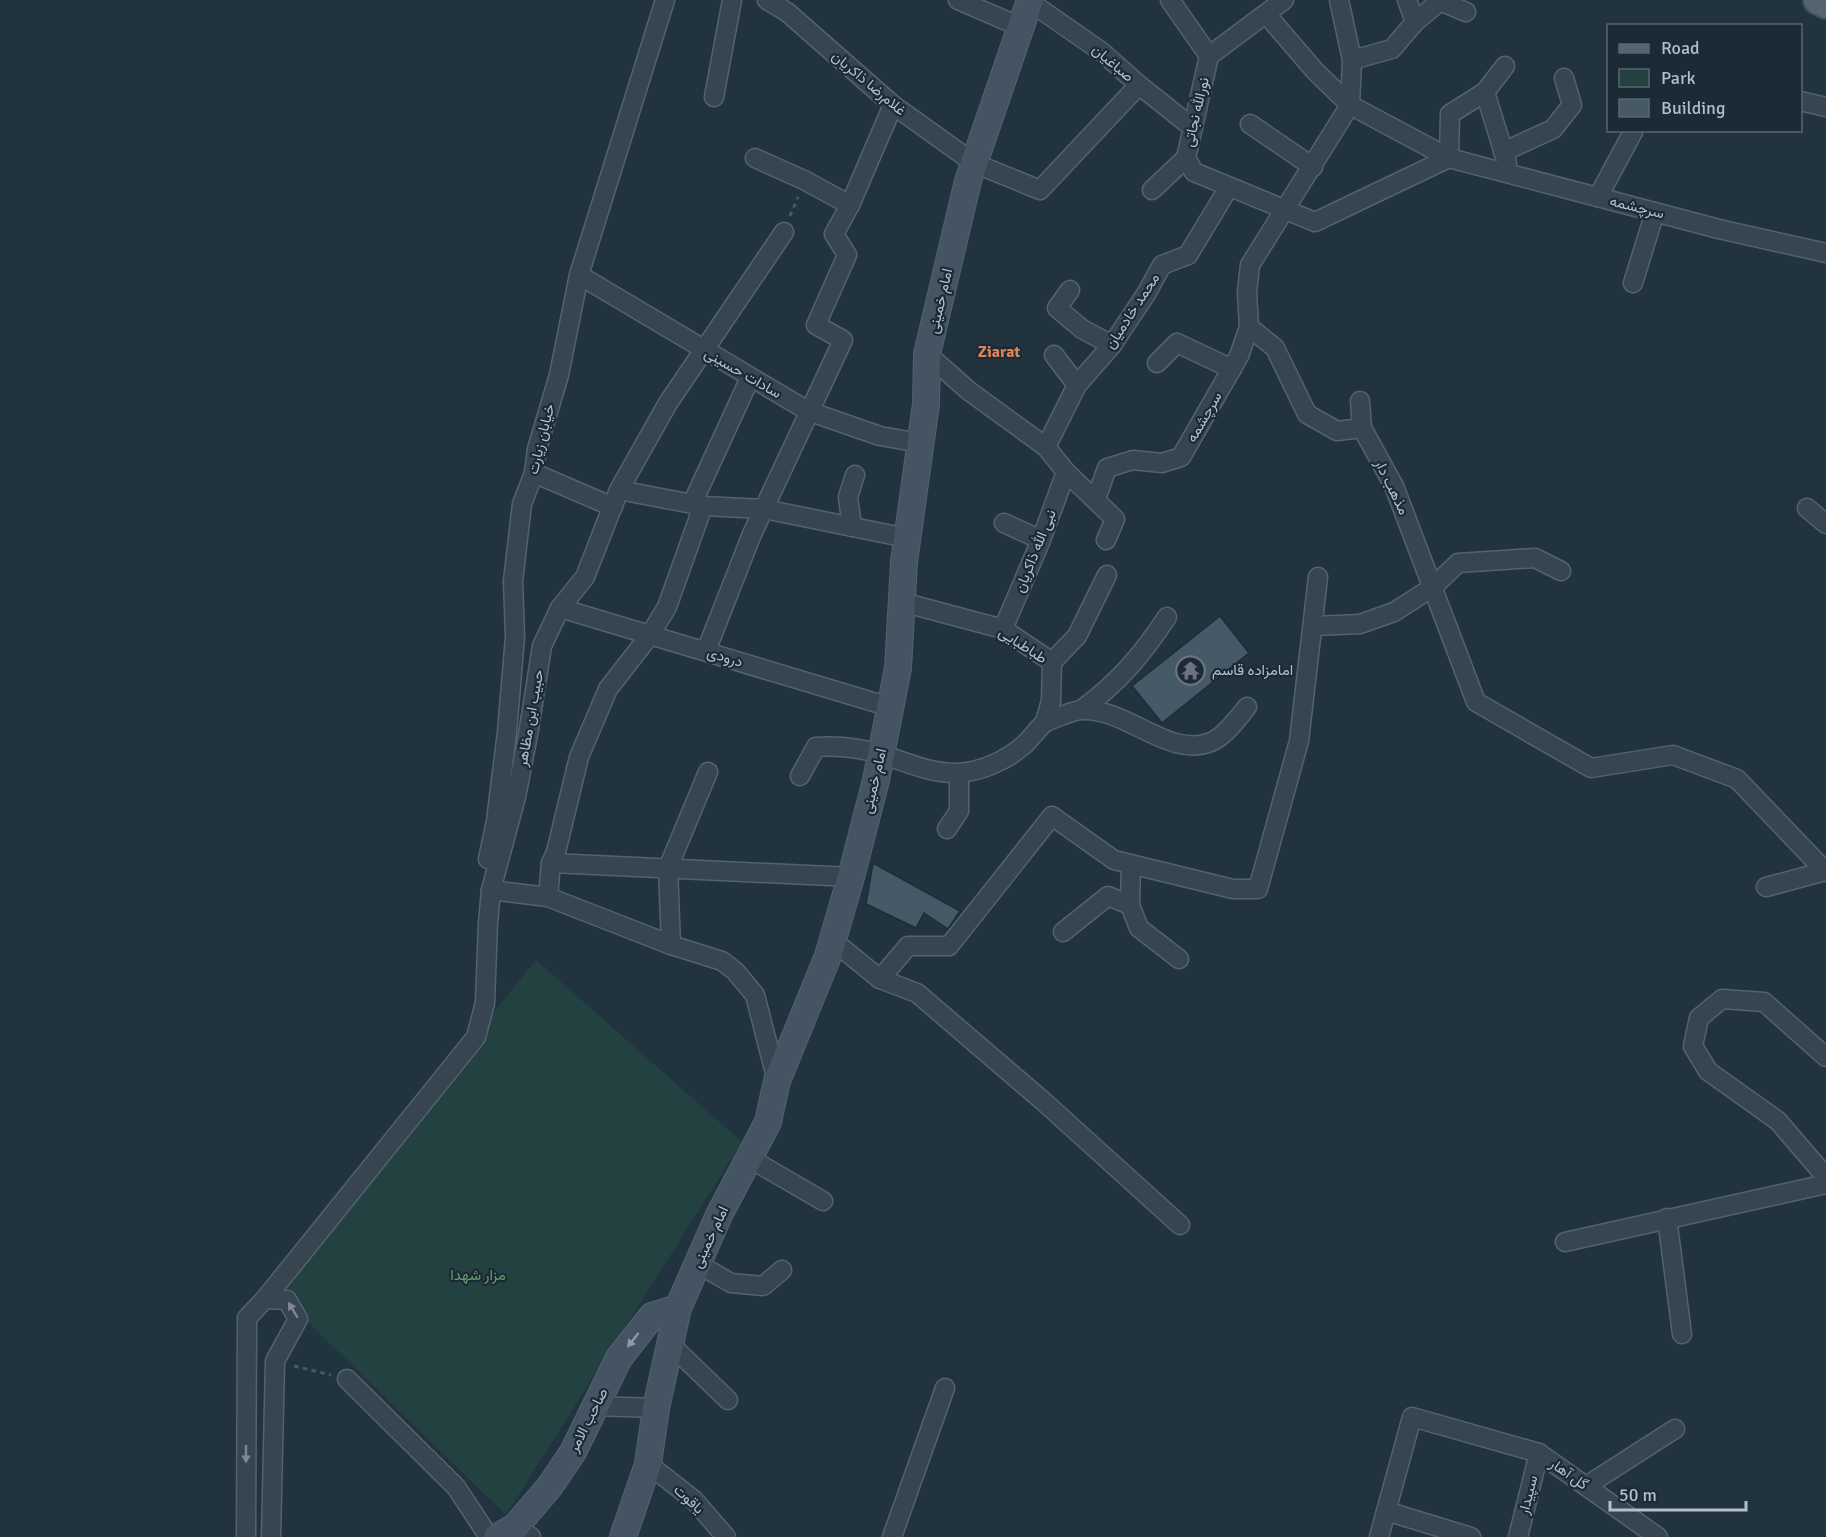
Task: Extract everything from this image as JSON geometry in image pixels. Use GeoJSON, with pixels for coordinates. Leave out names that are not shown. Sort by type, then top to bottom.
{"type":"FeatureCollection","features":[{"type":"Feature","properties":{"kind":"main road"},"geometry":{"type":"LineString","coordinates":[[1818,0],[1826,4]]}},
{"type":"Feature","properties":{"kind":"street","name":"خیابان زیارت"},"geometry":{"type":"LineString","coordinates":[[491,890],[487,863],[496,821],[507,732],[515,637],[513,581],[522,504],[534,473],[537,448],[559,375],[579,275],[665,0]]}},
{"type":"Feature","properties":{"kind":"street"},"geometry":{"type":"LineString","coordinates":[[714,97],[732,0]]}},
{"type":"Feature","properties":{"kind":"street","name":"غلام‌رضا ذاکریان"},"geometry":{"type":"LineString","coordinates":[[767,0],[791,6],[893,105],[975,163],[1040,190],[1140,86]]}},
{"type":"Feature","properties":{"kind":"street"},"geometry":{"type":"LineString","coordinates":[[958,0],[1021,27]]}},
{"type":"Feature","properties":{"kind":"street","name":"نورالله نجاتی"},"geometry":{"type":"LineString","coordinates":[[1170,0],[1209,56],[1186,158],[1194,172],[1315,222],[1449,158]]}},
{"type":"Feature","properties":{"kind":"street"},"geometry":{"type":"LineString","coordinates":[[1209,56],[1267,15],[1284,0]]}},
{"type":"Feature","properties":{"kind":"street"},"geometry":{"type":"LineString","coordinates":[[1339,0],[1352,60],[1350,105]]}},
{"type":"Feature","properties":{"kind":"street"},"geometry":{"type":"LineString","coordinates":[[1407,0],[1415,22]]}},
{"type":"Feature","properties":{"kind":"street","name":"امام خمینی"},"geometry":{"type":"LineString","coordinates":[[623,1537],[648,1464],[656,1408],[678,1308],[719,1215],[768,1122],[777,1081],[828,956],[851,877],[881,754],[898,668],[907,538],[926,404],[927,354],[968,182],[1030,1]]}},
{"type":"Feature","properties":{"kind":"street","name":"صباغیان"},"geometry":{"type":"LineString","coordinates":[[1030,1],[1102,52],[1193,128]]}},
{"type":"Feature","properties":{"kind":"street"},"geometry":{"type":"LineString","coordinates":[[1352,60],[1392,49],[1415,22],[1440,1],[1466,12]]}},
{"type":"Feature","properties":{"kind":"street","name":"سرچشمه"},"geometry":{"type":"LineString","coordinates":[[1267,15],[1315,71],[1350,105],[1449,158],[1655,212],[1826,253]]}},
{"type":"Feature","properties":{"kind":"street"},"geometry":{"type":"LineString","coordinates":[[1449,158],[1450,114],[1485,92],[1505,66]]}},
{"type":"Feature","properties":{"kind":"street"},"geometry":{"type":"LineString","coordinates":[[1503,152],[1553,129],[1572,105],[1564,78]]}},
{"type":"Feature","properties":{"kind":"street"},"geometry":{"type":"LineString","coordinates":[[1485,92],[1510,174]]}},
{"type":"Feature","properties":{"kind":"street"},"geometry":{"type":"LineString","coordinates":[[1802,101],[1826,107]]}},
{"type":"Feature","properties":{"kind":"street"},"geometry":{"type":"LineString","coordinates":[[706,651],[752,534],[843,340],[816,325],[847,255],[834,234],[850,205],[893,105]]}},
{"type":"Feature","properties":{"kind":"street","name":"سرچشمه"},"geometry":{"type":"LineString","coordinates":[[1096,499],[1107,468],[1133,460],[1162,463],[1181,457],[1239,356],[1249,327],[1247,292],[1250,265],[1286,211],[1350,105]]}},
{"type":"Feature","properties":{"kind":"street"},"geometry":{"type":"LineString","coordinates":[[1250,124],[1313,167]]}},
{"type":"Feature","properties":{"kind":"street"},"geometry":{"type":"LineString","coordinates":[[1598,197],[1633,132]]}},
{"type":"Feature","properties":{"kind":"street"},"geometry":{"type":"LineString","coordinates":[[755,158],[804,180],[850,205]]}},
{"type":"Feature","properties":{"kind":"street"},"geometry":{"type":"LineString","coordinates":[[1152,190],[1186,158]]}},
{"type":"Feature","properties":{"kind":"street","name":"محمد خادمیان"},"geometry":{"type":"LineString","coordinates":[[1046,447],[1077,385],[1112,345],[1146,294],[1162,265],[1188,255],[1229,187]]}},
{"type":"Feature","properties":{"kind":"street"},"geometry":{"type":"LineString","coordinates":[[1633,283],[1655,212]]}},
{"type":"Feature","properties":{"kind":"street","name":"حبیب ابن مظاهر"},"geometry":{"type":"LineString","coordinates":[[491,890],[524,756],[542,646],[560,608],[585,577],[616,499],[668,404],[784,232]]}},
{"type":"Feature","properties":{"kind":"street","name":"سادات حسینی"},"geometry":{"type":"LineString","coordinates":[[579,275],[808,411],[880,436],[920,442]]}},
{"type":"Feature","properties":{"kind":"street"},"geometry":{"type":"LineString","coordinates":[[1070,291],[1058,308],[1082,329],[1112,345]]}},
{"type":"Feature","properties":{"kind":"street"},"geometry":{"type":"LineString","coordinates":[[1249,327],[1275,348],[1307,414],[1337,431],[1362,428],[1360,401]]}},
{"type":"Feature","properties":{"kind":"street"},"geometry":{"type":"LineString","coordinates":[[1157,363],[1176,344],[1232,369]]}},
{"type":"Feature","properties":{"kind":"street"},"geometry":{"type":"LineString","coordinates":[[927,354],[969,391],[1046,447],[1066,472],[1115,519],[1106,540]]}},
{"type":"Feature","properties":{"kind":"street"},"geometry":{"type":"LineString","coordinates":[[1054,355],[1077,385]]}},
{"type":"Feature","properties":{"kind":"street"},"geometry":{"type":"LineString","coordinates":[[548,897],[551,863],[556,852],[579,757],[608,689],[650,635],[667,607],[698,505],[750,378]]}},
{"type":"Feature","properties":{"kind":"street","name":"مذهب دار"},"geometry":{"type":"LineString","coordinates":[[1362,428],[1394,486],[1476,702],[1591,768],[1673,755],[1737,779],[1825,871]]}},
{"type":"Feature","properties":{"kind":"street","name":"نبی الله ذاکریان"},"geometry":{"type":"LineString","coordinates":[[1003,629],[1041,540],[1066,472]]}},
{"type":"Feature","properties":{"kind":"street"},"geometry":{"type":"LineString","coordinates":[[534,473],[616,499],[764,509],[907,538]]}},
{"type":"Feature","properties":{"kind":"street"},"geometry":{"type":"LineString","coordinates":[[852,527],[848,497],[855,475]]}},
{"type":"Feature","properties":{"kind":"street"},"geometry":{"type":"LineString","coordinates":[[1807,508],[1826,524]]}},
{"type":"Feature","properties":{"kind":"street"},"geometry":{"type":"LineString","coordinates":[[1004,523],[1041,540]]}},
{"type":"Feature","properties":{"kind":"street"},"geometry":{"type":"LineString","coordinates":[[1313,626],[1360,624],[1394,612],[1433,587],[1458,563],[1535,558],[1561,571]]}},
{"type":"Feature","properties":{"kind":"street"},"geometry":{"type":"LineString","coordinates":[[1052,662],[1077,636],[1107,575]]}},
{"type":"Feature","properties":{"kind":"street"},"geometry":{"type":"LineString","coordinates":[[880,980],[908,946],[949,946],[1052,816],[1114,860],[1233,889],[1258,889],[1299,741],[1318,577]]}},
{"type":"Feature","properties":{"kind":"street","name":"طباطبایی"},"geometry":{"type":"LineString","coordinates":[[902,602],[1003,629],[1052,662],[1051,701],[1045,722]]}},
{"type":"Feature","properties":{"kind":"street","name":"درودی"},"geometry":{"type":"LineString","coordinates":[[560,608],[890,707]]}},
{"type":"Feature","properties":{"kind":"street"},"geometry":{"type":"LineString","coordinates":[[800,776],[816,747],[840,745],[881,754],[923,769],[959,773],[995,765],[1024,745],[1045,722],[1081,710],[1112,686],[1149,645],[1167,617]]}},
{"type":"Feature","properties":{"kind":"street"},"geometry":{"type":"LineString","coordinates":[[1081,710],[1112,714],[1152,734],[1184,746],[1212,742],[1233,724],[1247,707]]}},
{"type":"Feature","properties":{"kind":"street"},"geometry":{"type":"LineString","coordinates":[[671,945],[668,868],[708,772]]}},
{"type":"Feature","properties":{"kind":"street"},"geometry":{"type":"LineString","coordinates":[[947,829],[959,811],[959,773]]}},
{"type":"Feature","properties":{"kind":"street"},"geometry":{"type":"LineString","coordinates":[[551,863],[851,877]]}},
{"type":"Feature","properties":{"kind":"street"},"geometry":{"type":"LineString","coordinates":[[1131,864],[1130,905],[1139,928],[1179,959]]}},
{"type":"Feature","properties":{"kind":"street"},"geometry":{"type":"LineString","coordinates":[[1766,887],[1825,871]]}},
{"type":"Feature","properties":{"kind":"street"},"geometry":{"type":"LineString","coordinates":[[246,1537],[247,1318],[265,1299],[476,1037],[485,1003],[491,890],[548,897],[671,945],[722,961],[735,971],[755,995],[777,1081]]}},
{"type":"Feature","properties":{"kind":"street"},"geometry":{"type":"LineString","coordinates":[[1063,932],[1108,896],[1130,905]]}},
{"type":"Feature","properties":{"kind":"street"},"geometry":{"type":"LineString","coordinates":[[832,940],[880,980],[917,993],[1043,1101],[1180,1225]]}},
{"type":"Feature","properties":{"kind":"street"},"geometry":{"type":"LineString","coordinates":[[1826,1057],[1764,1002],[1722,999],[1699,1018],[1694,1046],[1708,1071],[1778,1121],[1826,1177]]}},
{"type":"Feature","properties":{"kind":"street"},"geometry":{"type":"LineString","coordinates":[[748,1158],[823,1201]]}},
{"type":"Feature","properties":{"kind":"street"},"geometry":{"type":"LineString","coordinates":[[1565,1242],[1826,1184]]}},
{"type":"Feature","properties":{"kind":"street"},"geometry":{"type":"LineString","coordinates":[[1667,1218],[1682,1334]]}},
{"type":"Feature","properties":{"kind":"street"},"geometry":{"type":"LineString","coordinates":[[698,1264],[731,1283],[763,1286],[782,1270]]}},
{"type":"Feature","properties":{"kind":"street"},"geometry":{"type":"LineString","coordinates":[[265,1299],[287,1300],[298,1319],[275,1361],[271,1537]]}},
{"type":"Feature","properties":{"kind":"street","name":"صاحب الامر"},"geometry":{"type":"LineString","coordinates":[[515,1533],[573,1452],[619,1358],[652,1316],[678,1308]]}},
{"type":"Feature","properties":{"kind":"street"},"geometry":{"type":"LineString","coordinates":[[670,1344],[728,1400]]}},
{"type":"Feature","properties":{"kind":"street"},"geometry":{"type":"LineString","coordinates":[[347,1379],[456,1487],[489,1537]]}},
{"type":"Feature","properties":{"kind":"street"},"geometry":{"type":"LineString","coordinates":[[892,1537],[945,1388]]}},
{"type":"Feature","properties":{"kind":"street"},"geometry":{"type":"LineString","coordinates":[[594,1406],[656,1408]]}},
{"type":"Feature","properties":{"kind":"street","name":"گل آهار"},"geometry":{"type":"LineString","coordinates":[[1386,1511],[1412,1417],[1539,1453],[1658,1537]]}},
{"type":"Feature","properties":{"kind":"street"},"geometry":{"type":"LineString","coordinates":[[1586,1486],[1675,1429]]}},
{"type":"Feature","properties":{"kind":"street","name":"سپیدار"},"geometry":{"type":"LineString","coordinates":[[1518,1537],[1539,1453]]}},
{"type":"Feature","properties":{"kind":"street","name":"یاقوت"},"geometry":{"type":"LineString","coordinates":[[648,1464],[694,1500],[726,1537]]}},
{"type":"Feature","properties":{"kind":"street"},"geometry":{"type":"LineString","coordinates":[[1379,1537],[1386,1511],[1471,1537]]}},
{"type":"Feature","properties":{"kind":"path"},"geometry":{"type":"LineString","coordinates":[[784,232],[804,180]]}},
{"type":"Feature","properties":{"kind":"path"},"geometry":{"type":"LineString","coordinates":[[275,1361],[347,1379]]}},
{"type":"Feature","properties":{"kind":"green space","name":"مزار شهدا"},"geometry":{"type":"Polygon","coordinates":[[[536,960],[742,1142],[506,1515],[272,1287],[536,960]]]}},
{"type":"Feature","properties":{"kind":"building","name":"امامزاده قاسم"},"geometry":{"type":"Polygon","coordinates":[[[1220,616],[1249,653],[1162,723],[1132,686],[1220,616]]]}},
{"type":"Feature","properties":{"kind":"building"},"geometry":{"type":"Polygon","coordinates":[[[873,863],[960,911],[948,929],[924,913],[916,928],[866,904],[873,863]]]}},
{"type":"Feature","properties":{"kind":"place","name":"امامزاده قاسم"},"geometry":{"type":"Point","coordinates":[1191,670]}},
{"type":"Feature","properties":{"kind":"district","name":"Ziarat"},"geometry":{"type":"Point","coordinates":[999,352]}}]}
